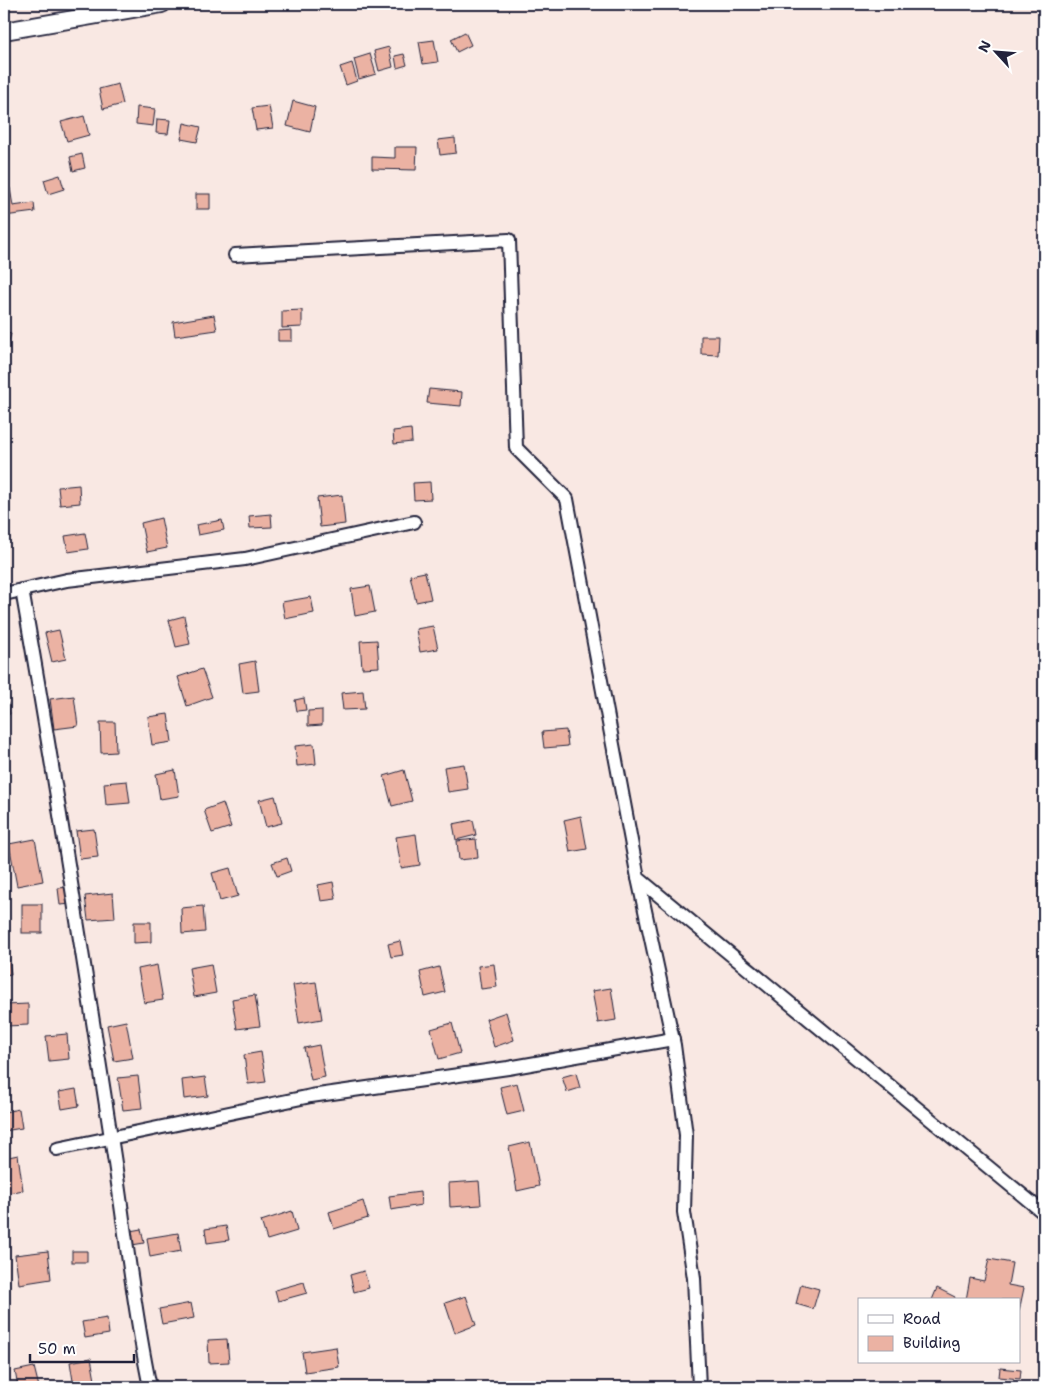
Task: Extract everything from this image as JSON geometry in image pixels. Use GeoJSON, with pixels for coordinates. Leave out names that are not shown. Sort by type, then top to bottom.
{"type":"FeatureCollection","features":[{"type":"Feature","properties":{"kind":"street"},"geometry":{"type":"LineString","coordinates":[[4,31],[162,4]]}},
{"type":"Feature","properties":{"kind":"street"},"geometry":{"type":"LineString","coordinates":[[235,255],[509,240],[516,448],[568,499],[638,878],[672,1039],[686,1135],[684,1212],[694,1278],[700,1387]]}},
{"type":"Feature","properties":{"kind":"street"},"geometry":{"type":"LineString","coordinates":[[4,594],[67,580],[245,559],[414,522]]}},
{"type":"Feature","properties":{"kind":"street"},"geometry":{"type":"LineString","coordinates":[[22,590],[58,791],[112,1138],[140,1340],[150,1387]]}},
{"type":"Feature","properties":{"kind":"street"},"geometry":{"type":"LineString","coordinates":[[638,878],[1044,1213]]}},
{"type":"Feature","properties":{"kind":"street"},"geometry":{"type":"LineString","coordinates":[[57,1149],[311,1096],[508,1068],[672,1039]]}},
{"type":"Feature","properties":{"kind":"building"},"geometry":{"type":"Polygon","coordinates":[[[465,32],[471,45],[457,52],[451,39],[465,32]]]}},
{"type":"Feature","properties":{"kind":"building"},"geometry":{"type":"Polygon","coordinates":[[[434,40],[438,62],[423,64],[419,42],[434,40]]]}},
{"type":"Feature","properties":{"kind":"building"},"geometry":{"type":"Polygon","coordinates":[[[389,47],[393,67],[379,71],[374,51],[389,47]]]}},
{"type":"Feature","properties":{"kind":"building"},"geometry":{"type":"Polygon","coordinates":[[[370,54],[376,74],[359,79],[354,59],[370,54]]]}},
{"type":"Feature","properties":{"kind":"building"},"geometry":{"type":"Polygon","coordinates":[[[404,54],[407,65],[397,68],[395,56],[404,54]]]}},
{"type":"Feature","properties":{"kind":"building"},"geometry":{"type":"Polygon","coordinates":[[[352,63],[357,81],[346,85],[340,67],[352,63]]]}},
{"type":"Feature","properties":{"kind":"building"},"geometry":{"type":"Polygon","coordinates":[[[118,84],[123,104],[103,109],[99,89],[118,84]]]}},
{"type":"Feature","properties":{"kind":"building"},"geometry":{"type":"Polygon","coordinates":[[[293,101],[315,107],[310,132],[287,126],[293,101]]]}},
{"type":"Feature","properties":{"kind":"building"},"geometry":{"type":"Polygon","coordinates":[[[269,106],[273,128],[256,130],[252,108],[269,106]]]}},
{"type":"Feature","properties":{"kind":"building"},"geometry":{"type":"Polygon","coordinates":[[[137,107],[155,109],[153,126],[136,124],[137,107]]]}},
{"type":"Feature","properties":{"kind":"building"},"geometry":{"type":"Polygon","coordinates":[[[84,116],[89,135],[67,141],[61,122],[84,116]]]}},
{"type":"Feature","properties":{"kind":"building"},"geometry":{"type":"Polygon","coordinates":[[[157,119],[170,120],[168,134],[156,133],[157,119]]]}},
{"type":"Feature","properties":{"kind":"building"},"geometry":{"type":"Polygon","coordinates":[[[184,123],[201,127],[197,142],[181,139],[184,123]]]}},
{"type":"Feature","properties":{"kind":"building"},"geometry":{"type":"Polygon","coordinates":[[[455,138],[456,153],[440,155],[438,140],[455,138]]]}},
{"type":"Feature","properties":{"kind":"building"},"geometry":{"type":"Polygon","coordinates":[[[395,147],[417,147],[416,170],[372,169],[372,157],[395,158],[395,147]]]}},
{"type":"Feature","properties":{"kind":"building"},"geometry":{"type":"Polygon","coordinates":[[[82,154],[85,168],[73,171],[70,157],[82,154]]]}},
{"type":"Feature","properties":{"kind":"building"},"geometry":{"type":"Polygon","coordinates":[[[60,175],[64,189],[48,194],[44,180],[60,175]]]}},
{"type":"Feature","properties":{"kind":"building"},"geometry":{"type":"Polygon","coordinates":[[[10,188],[13,206],[34,203],[35,212],[4,216],[4,189],[10,188]]]}},
{"type":"Feature","properties":{"kind":"building"},"geometry":{"type":"Polygon","coordinates":[[[196,194],[210,194],[210,209],[196,209],[196,194]]]}},
{"type":"Feature","properties":{"kind":"building"},"geometry":{"type":"Polygon","coordinates":[[[302,310],[302,327],[282,328],[282,311],[302,310]]]}},
{"type":"Feature","properties":{"kind":"building"},"geometry":{"type":"Polygon","coordinates":[[[214,315],[217,330],[175,336],[173,322],[214,315]]]}},
{"type":"Feature","properties":{"kind":"building"},"geometry":{"type":"Polygon","coordinates":[[[292,330],[292,341],[278,341],[278,331],[292,330]]]}},
{"type":"Feature","properties":{"kind":"building"},"geometry":{"type":"Polygon","coordinates":[[[4,332],[11,334],[6,351],[4,351],[4,332]]]}},
{"type":"Feature","properties":{"kind":"building"},"geometry":{"type":"Polygon","coordinates":[[[701,336],[719,336],[718,355],[701,354],[701,336]]]}},
{"type":"Feature","properties":{"kind":"building"},"geometry":{"type":"Polygon","coordinates":[[[429,389],[462,392],[461,406],[427,403],[429,389]]]}},
{"type":"Feature","properties":{"kind":"building"},"geometry":{"type":"Polygon","coordinates":[[[411,429],[412,442],[394,444],[393,431],[411,429]]]}},
{"type":"Feature","properties":{"kind":"building"},"geometry":{"type":"Polygon","coordinates":[[[430,482],[431,499],[414,500],[413,483],[430,482]]]}},
{"type":"Feature","properties":{"kind":"building"},"geometry":{"type":"Polygon","coordinates":[[[79,485],[80,503],[60,505],[58,487],[79,485]]]}},
{"type":"Feature","properties":{"kind":"building"},"geometry":{"type":"Polygon","coordinates":[[[342,495],[345,524],[320,527],[317,498],[342,495]]]}},
{"type":"Feature","properties":{"kind":"building"},"geometry":{"type":"Polygon","coordinates":[[[271,514],[272,527],[250,528],[249,516],[271,514]]]}},
{"type":"Feature","properties":{"kind":"building"},"geometry":{"type":"Polygon","coordinates":[[[161,518],[167,548],[147,552],[141,523],[161,518]]]}},
{"type":"Feature","properties":{"kind":"building"},"geometry":{"type":"Polygon","coordinates":[[[222,520],[224,530],[198,535],[196,525],[222,520]]]}},
{"type":"Feature","properties":{"kind":"building"},"geometry":{"type":"Polygon","coordinates":[[[85,533],[88,549],[68,552],[65,536],[85,533]]]}},
{"type":"Feature","properties":{"kind":"building"},"geometry":{"type":"Polygon","coordinates":[[[425,572],[431,599],[416,602],[410,575],[425,572]]]}},
{"type":"Feature","properties":{"kind":"building"},"geometry":{"type":"Polygon","coordinates":[[[370,586],[375,612],[355,616],[351,589],[370,586]]]}},
{"type":"Feature","properties":{"kind":"building"},"geometry":{"type":"Polygon","coordinates":[[[311,597],[314,613],[285,619],[282,602],[311,597]]]}},
{"type":"Feature","properties":{"kind":"building"},"geometry":{"type":"Polygon","coordinates":[[[184,616],[190,644],[176,647],[169,620],[184,616]]]}},
{"type":"Feature","properties":{"kind":"building"},"geometry":{"type":"Polygon","coordinates":[[[433,626],[438,649],[420,652],[416,629],[433,626]]]}},
{"type":"Feature","properties":{"kind":"building"},"geometry":{"type":"Polygon","coordinates":[[[59,630],[66,659],[52,662],[45,633],[59,630]]]}},
{"type":"Feature","properties":{"kind":"building"},"geometry":{"type":"Polygon","coordinates":[[[377,640],[379,667],[362,668],[360,641],[377,640]]]}},
{"type":"Feature","properties":{"kind":"building"},"geometry":{"type":"Polygon","coordinates":[[[255,661],[259,691],[243,693],[239,664],[255,661]]]}},
{"type":"Feature","properties":{"kind":"building"},"geometry":{"type":"Polygon","coordinates":[[[202,669],[212,697],[187,706],[178,677],[202,669]]]}},
{"type":"Feature","properties":{"kind":"building"},"geometry":{"type":"Polygon","coordinates":[[[363,691],[365,709],[343,710],[341,693],[363,691]]]}},
{"type":"Feature","properties":{"kind":"building"},"geometry":{"type":"Polygon","coordinates":[[[4,695],[6,695],[10,714],[4,715],[4,695]]]}},
{"type":"Feature","properties":{"kind":"building"},"geometry":{"type":"Polygon","coordinates":[[[74,696],[78,726],[54,729],[50,699],[74,696]]]}},
{"type":"Feature","properties":{"kind":"building"},"geometry":{"type":"Polygon","coordinates":[[[304,698],[306,710],[297,711],[295,700],[304,698]]]}},
{"type":"Feature","properties":{"kind":"building"},"geometry":{"type":"Polygon","coordinates":[[[322,710],[322,725],[308,726],[308,711],[322,710]]]}},
{"type":"Feature","properties":{"kind":"building"},"geometry":{"type":"Polygon","coordinates":[[[168,714],[172,742],[152,745],[148,717],[168,714]]]}},
{"type":"Feature","properties":{"kind":"building"},"geometry":{"type":"Polygon","coordinates":[[[100,722],[115,722],[116,752],[101,753],[100,722]]]}},
{"type":"Feature","properties":{"kind":"building"},"geometry":{"type":"Polygon","coordinates":[[[566,730],[568,746],[544,748],[542,732],[566,730]]]}},
{"type":"Feature","properties":{"kind":"building"},"geometry":{"type":"Polygon","coordinates":[[[314,744],[316,764],[297,766],[295,746],[314,744]]]}},
{"type":"Feature","properties":{"kind":"building"},"geometry":{"type":"Polygon","coordinates":[[[464,764],[468,789],[448,792],[444,767],[464,764]]]}},
{"type":"Feature","properties":{"kind":"building"},"geometry":{"type":"Polygon","coordinates":[[[175,770],[179,796],[160,799],[156,774],[175,770]]]}},
{"type":"Feature","properties":{"kind":"building"},"geometry":{"type":"Polygon","coordinates":[[[404,770],[412,801],[392,806],[384,776],[404,770]]]}},
{"type":"Feature","properties":{"kind":"building"},"geometry":{"type":"Polygon","coordinates":[[[127,781],[130,803],[106,805],[104,783],[127,781]]]}},
{"type":"Feature","properties":{"kind":"building"},"geometry":{"type":"Polygon","coordinates":[[[275,796],[282,823],[266,827],[259,800],[275,796]]]}},
{"type":"Feature","properties":{"kind":"building"},"geometry":{"type":"Polygon","coordinates":[[[223,803],[231,827],[212,833],[204,810],[223,803]]]}},
{"type":"Feature","properties":{"kind":"building"},"geometry":{"type":"Polygon","coordinates":[[[581,816],[587,849],[570,852],[564,820],[581,816]]]}},
{"type":"Feature","properties":{"kind":"building"},"geometry":{"type":"Polygon","coordinates":[[[473,820],[476,835],[456,840],[453,824],[473,820]]]}},
{"type":"Feature","properties":{"kind":"building"},"geometry":{"type":"Polygon","coordinates":[[[94,829],[98,857],[80,859],[76,831],[94,829]]]}},
{"type":"Feature","properties":{"kind":"building"},"geometry":{"type":"Polygon","coordinates":[[[416,834],[420,865],[401,868],[396,837],[416,834]]]}},
{"type":"Feature","properties":{"kind":"building"},"geometry":{"type":"Polygon","coordinates":[[[35,839],[43,881],[17,886],[9,844],[35,839]]]}},
{"type":"Feature","properties":{"kind":"building"},"geometry":{"type":"Polygon","coordinates":[[[476,839],[478,858],[459,860],[457,841],[476,839]]]}},
{"type":"Feature","properties":{"kind":"building"},"geometry":{"type":"Polygon","coordinates":[[[287,858],[291,871],[277,876],[272,863],[287,858]]]}},
{"type":"Feature","properties":{"kind":"building"},"geometry":{"type":"Polygon","coordinates":[[[230,868],[238,896],[220,901],[212,873],[230,868]]]}},
{"type":"Feature","properties":{"kind":"building"},"geometry":{"type":"Polygon","coordinates":[[[333,882],[336,899],[321,901],[318,885],[333,882]]]}},
{"type":"Feature","properties":{"kind":"building"},"geometry":{"type":"Polygon","coordinates":[[[70,887],[72,904],[60,905],[58,888],[70,887]]]}},
{"type":"Feature","properties":{"kind":"building"},"geometry":{"type":"Polygon","coordinates":[[[113,893],[115,918],[88,920],[85,896],[113,893]]]}},
{"type":"Feature","properties":{"kind":"building"},"geometry":{"type":"Polygon","coordinates":[[[22,904],[42,904],[42,933],[22,933],[22,904]]]}},
{"type":"Feature","properties":{"kind":"building"},"geometry":{"type":"Polygon","coordinates":[[[203,906],[205,932],[182,934],[181,908],[203,906]]]}},
{"type":"Feature","properties":{"kind":"building"},"geometry":{"type":"Polygon","coordinates":[[[134,922],[151,922],[151,942],[134,943],[134,922]]]}},
{"type":"Feature","properties":{"kind":"building"},"geometry":{"type":"Polygon","coordinates":[[[4,940],[6,940],[11,974],[4,975],[4,940]]]}},
{"type":"Feature","properties":{"kind":"building"},"geometry":{"type":"Polygon","coordinates":[[[400,941],[403,955],[391,957],[388,944],[400,941]]]}},
{"type":"Feature","properties":{"kind":"building"},"geometry":{"type":"Polygon","coordinates":[[[211,964],[216,993],[194,997],[189,968],[211,964]]]}},
{"type":"Feature","properties":{"kind":"building"},"geometry":{"type":"Polygon","coordinates":[[[494,964],[497,987],[481,989],[478,966],[494,964]]]}},
{"type":"Feature","properties":{"kind":"building"},"geometry":{"type":"Polygon","coordinates":[[[157,965],[163,1000],[144,1003],[138,969],[157,965]]]}},
{"type":"Feature","properties":{"kind":"building"},"geometry":{"type":"Polygon","coordinates":[[[439,967],[445,992],[425,997],[420,972],[439,967]]]}},
{"type":"Feature","properties":{"kind":"building"},"geometry":{"type":"Polygon","coordinates":[[[316,982],[322,1019],[299,1023],[293,985],[316,982]]]}},
{"type":"Feature","properties":{"kind":"building"},"geometry":{"type":"Polygon","coordinates":[[[611,988],[616,1020],[598,1023],[592,991],[611,988]]]}},
{"type":"Feature","properties":{"kind":"building"},"geometry":{"type":"Polygon","coordinates":[[[255,995],[260,1026],[237,1029],[232,999],[255,995]]]}},
{"type":"Feature","properties":{"kind":"building"},"geometry":{"type":"Polygon","coordinates":[[[28,1004],[28,1025],[6,1026],[6,1005],[28,1004]]]}},
{"type":"Feature","properties":{"kind":"building"},"geometry":{"type":"Polygon","coordinates":[[[506,1012],[514,1040],[494,1047],[486,1019],[506,1012]]]}},
{"type":"Feature","properties":{"kind":"building"},"geometry":{"type":"Polygon","coordinates":[[[126,1021],[133,1058],[114,1061],[107,1025],[126,1021]]]}},
{"type":"Feature","properties":{"kind":"building"},"geometry":{"type":"Polygon","coordinates":[[[452,1023],[460,1053],[439,1059],[431,1029],[452,1023]]]}},
{"type":"Feature","properties":{"kind":"building"},"geometry":{"type":"Polygon","coordinates":[[[67,1034],[69,1059],[49,1061],[46,1036],[67,1034]]]}},
{"type":"Feature","properties":{"kind":"building"},"geometry":{"type":"Polygon","coordinates":[[[319,1045],[325,1077],[311,1080],[304,1048],[319,1045]]]}},
{"type":"Feature","properties":{"kind":"building"},"geometry":{"type":"Polygon","coordinates":[[[261,1052],[266,1082],[248,1084],[244,1055],[261,1052]]]}},
{"type":"Feature","properties":{"kind":"building"},"geometry":{"type":"Polygon","coordinates":[[[576,1073],[580,1088],[567,1092],[562,1077],[576,1073]]]}},
{"type":"Feature","properties":{"kind":"building"},"geometry":{"type":"Polygon","coordinates":[[[138,1076],[142,1108],[123,1110],[118,1078],[138,1076]]]}},
{"type":"Feature","properties":{"kind":"building"},"geometry":{"type":"Polygon","coordinates":[[[205,1077],[208,1096],[184,1099],[182,1080],[205,1077]]]}},
{"type":"Feature","properties":{"kind":"building"},"geometry":{"type":"Polygon","coordinates":[[[517,1083],[524,1111],[507,1115],[500,1087],[517,1083]]]}},
{"type":"Feature","properties":{"kind":"building"},"geometry":{"type":"Polygon","coordinates":[[[76,1089],[79,1106],[62,1109],[59,1092],[76,1089]]]}},
{"type":"Feature","properties":{"kind":"building"},"geometry":{"type":"Polygon","coordinates":[[[19,1109],[22,1128],[4,1131],[4,1112],[19,1109]]]}},
{"type":"Feature","properties":{"kind":"building"},"geometry":{"type":"Polygon","coordinates":[[[530,1142],[539,1186],[517,1191],[509,1147],[530,1142]]]}},
{"type":"Feature","properties":{"kind":"building"},"geometry":{"type":"Polygon","coordinates":[[[18,1155],[23,1190],[4,1194],[4,1158],[18,1155]]]}},
{"type":"Feature","properties":{"kind":"building"},"geometry":{"type":"Polygon","coordinates":[[[479,1181],[481,1205],[450,1207],[449,1183],[479,1181]]]}},
{"type":"Feature","properties":{"kind":"building"},"geometry":{"type":"Polygon","coordinates":[[[420,1192],[421,1205],[391,1210],[389,1196],[420,1192]]]}},
{"type":"Feature","properties":{"kind":"building"},"geometry":{"type":"Polygon","coordinates":[[[363,1201],[368,1218],[334,1229],[329,1212],[363,1201]]]}},
{"type":"Feature","properties":{"kind":"building"},"geometry":{"type":"Polygon","coordinates":[[[292,1211],[297,1231],[267,1240],[261,1221],[292,1211]]]}},
{"type":"Feature","properties":{"kind":"building"},"geometry":{"type":"Polygon","coordinates":[[[226,1226],[229,1240],[207,1243],[205,1229],[226,1226]]]}},
{"type":"Feature","properties":{"kind":"building"},"geometry":{"type":"Polygon","coordinates":[[[141,1229],[144,1243],[132,1245],[130,1231],[141,1229]]]}},
{"type":"Feature","properties":{"kind":"building"},"geometry":{"type":"Polygon","coordinates":[[[178,1233],[181,1251],[150,1257],[147,1238],[178,1233]]]}},
{"type":"Feature","properties":{"kind":"building"},"geometry":{"type":"Polygon","coordinates":[[[48,1251],[51,1279],[19,1284],[15,1255],[48,1251]]]}},
{"type":"Feature","properties":{"kind":"building"},"geometry":{"type":"Polygon","coordinates":[[[72,1251],[87,1251],[87,1262],[72,1262],[72,1251]]]}},
{"type":"Feature","properties":{"kind":"building"},"geometry":{"type":"Polygon","coordinates":[[[989,1259],[1012,1263],[1008,1285],[1024,1288],[1020,1306],[1020,1298],[966,1298],[970,1278],[984,1281],[989,1259]]]}},
{"type":"Feature","properties":{"kind":"building"},"geometry":{"type":"Polygon","coordinates":[[[364,1271],[369,1288],[354,1292],[350,1275],[364,1271]]]}},
{"type":"Feature","properties":{"kind":"building"},"geometry":{"type":"Polygon","coordinates":[[[304,1282],[307,1293],[278,1301],[275,1290],[304,1282]]]}},
{"type":"Feature","properties":{"kind":"building"},"geometry":{"type":"Polygon","coordinates":[[[801,1284],[819,1289],[813,1309],[796,1304],[801,1284]]]}},
{"type":"Feature","properties":{"kind":"building"},"geometry":{"type":"Polygon","coordinates":[[[937,1288],[955,1297],[955,1298],[933,1298],[937,1288]]]}},
{"type":"Feature","properties":{"kind":"building"},"geometry":{"type":"Polygon","coordinates":[[[466,1296],[476,1325],[455,1333],[445,1303],[466,1296]]]}},
{"type":"Feature","properties":{"kind":"building"},"geometry":{"type":"Polygon","coordinates":[[[191,1303],[194,1318],[162,1324],[159,1309],[191,1303]]]}},
{"type":"Feature","properties":{"kind":"building"},"geometry":{"type":"Polygon","coordinates":[[[107,1318],[109,1334],[85,1338],[82,1322],[107,1318]]]}},
{"type":"Feature","properties":{"kind":"building"},"geometry":{"type":"Polygon","coordinates":[[[227,1339],[229,1362],[209,1363],[208,1340],[227,1339]]]}},
{"type":"Feature","properties":{"kind":"building"},"geometry":{"type":"Polygon","coordinates":[[[336,1347],[339,1367],[305,1372],[302,1352],[336,1347]]]}},
{"type":"Feature","properties":{"kind":"building"},"geometry":{"type":"Polygon","coordinates":[[[91,1358],[96,1386],[74,1387],[70,1362],[91,1358]]]}},
{"type":"Feature","properties":{"kind":"building"},"geometry":{"type":"Polygon","coordinates":[[[34,1367],[39,1387],[18,1387],[15,1371],[34,1367]]]}},
{"type":"Feature","properties":{"kind":"building"},"geometry":{"type":"Polygon","coordinates":[[[1000,1368],[1021,1370],[1020,1379],[999,1377],[1000,1368]]]}}]}
